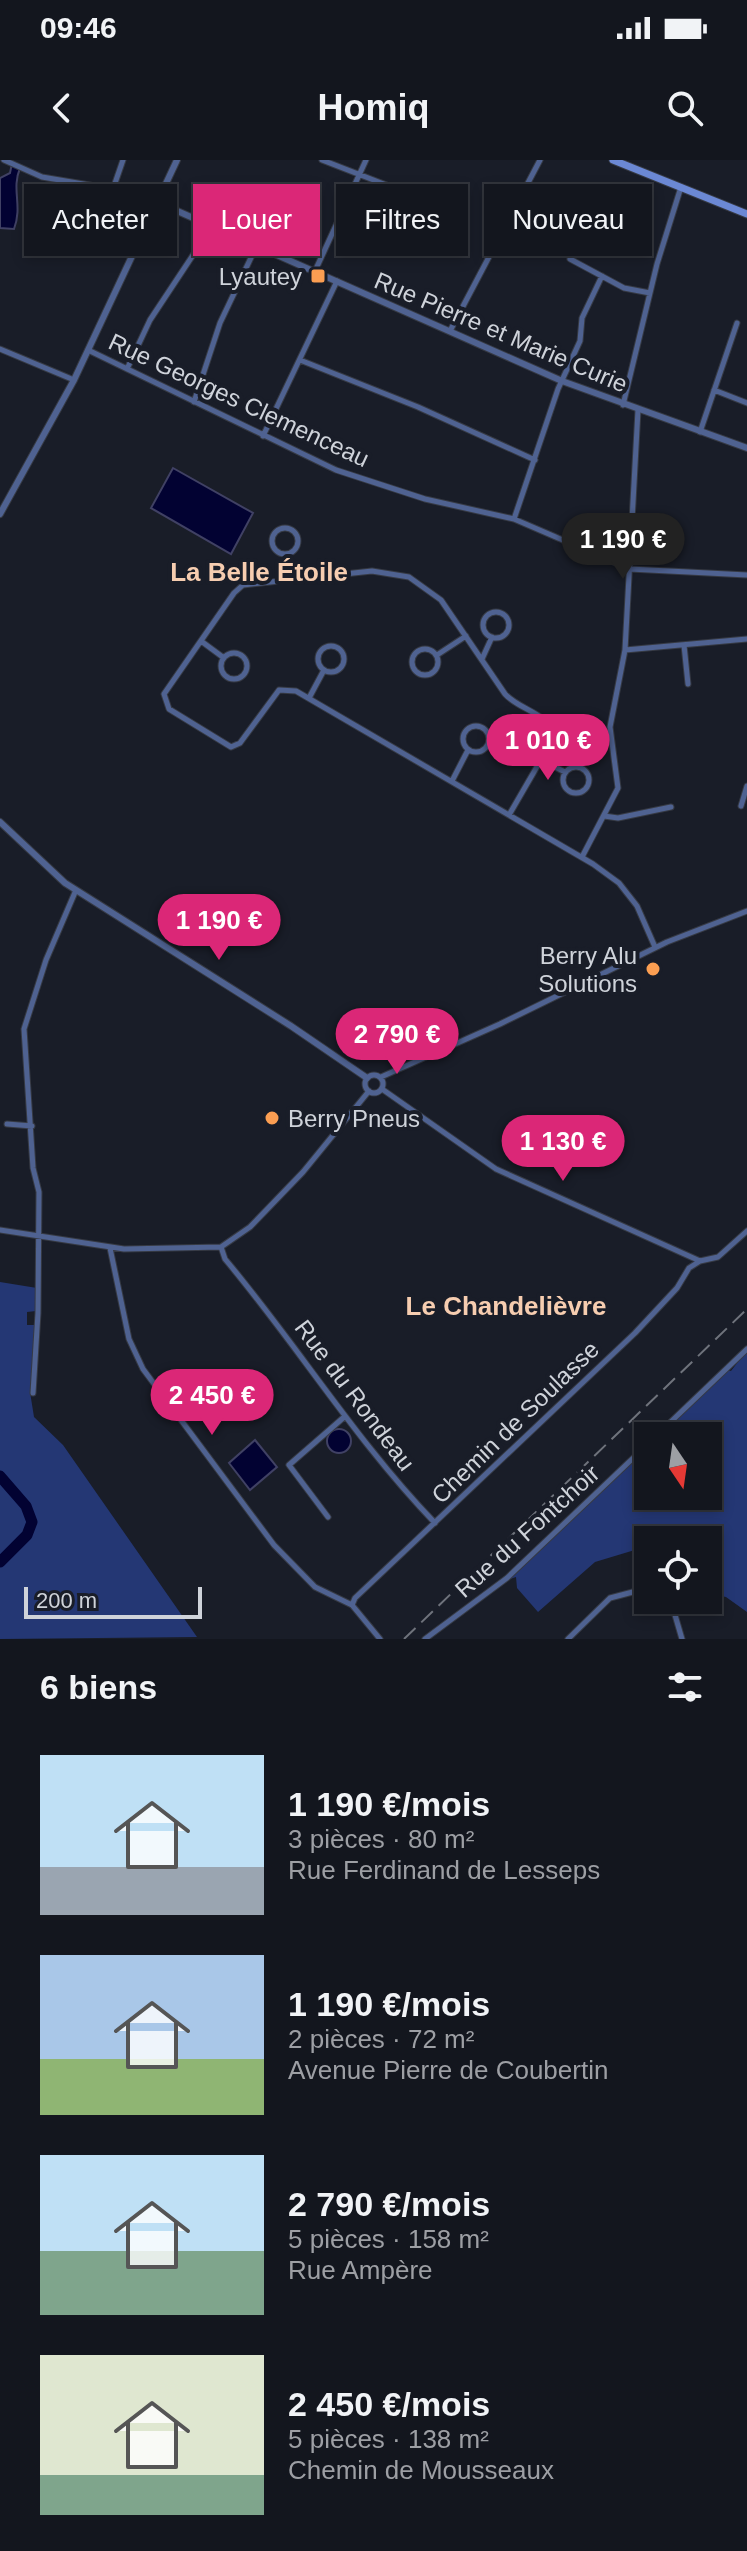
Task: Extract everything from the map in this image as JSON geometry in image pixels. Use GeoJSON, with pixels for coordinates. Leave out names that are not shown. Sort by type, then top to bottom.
{"type":"FeatureCollection","features":[{"type":"Feature","properties":{"kind":"main road"},"geometry":{"type":"LineString","coordinates":[[613,160],[747,214]]}},
{"type":"Feature","properties":{"kind":"street"},"geometry":{"type":"LineString","coordinates":[[4,160],[42,177],[83,184]]}},
{"type":"Feature","properties":{"kind":"street"},"geometry":{"type":"LineString","coordinates":[[115,184],[123,160]]}},
{"type":"Feature","properties":{"kind":"street"},"geometry":{"type":"LineString","coordinates":[[166,184],[177,160]]}},
{"type":"Feature","properties":{"kind":"street"},"geometry":{"type":"LineString","coordinates":[[322,160],[383,184]]}},
{"type":"Feature","properties":{"kind":"street"},"geometry":{"type":"LineString","coordinates":[[315,271],[366,160]]}},
{"type":"Feature","properties":{"kind":"street"},"geometry":{"type":"LineString","coordinates":[[450,331],[540,160]]}},
{"type":"Feature","properties":{"kind":"street"},"geometry":{"type":"LineString","coordinates":[[623,405],[650,293],[681,187]]}},
{"type":"Feature","properties":{"kind":"street"},"geometry":{"type":"LineString","coordinates":[[127,369],[150,320],[193,255]]}},
{"type":"Feature","properties":{"kind":"street"},"geometry":{"type":"LineString","coordinates":[[0,514],[74,380],[132,256]]}},
{"type":"Feature","properties":{"kind":"street"},"geometry":{"type":"LineString","coordinates":[[194,402],[220,323],[252,256]]}},
{"type":"Feature","properties":{"kind":"street","name":"Rue Pierre et Marie Curie"},"geometry":{"type":"LineString","coordinates":[[282,256],[562,381],[747,448]]}},
{"type":"Feature","properties":{"kind":"street"},"geometry":{"type":"LineString","coordinates":[[570,259],[624,288],[650,293]]}},
{"type":"Feature","properties":{"kind":"street"},"geometry":{"type":"LineString","coordinates":[[514,519],[562,381],[580,341],[582,318],[602,276]]}},
{"type":"Feature","properties":{"kind":"street"},"geometry":{"type":"LineString","coordinates":[[263,436],[337,281]]}},
{"type":"Feature","properties":{"kind":"street"},"geometry":{"type":"LineString","coordinates":[[700,432],[737,323]]}},
{"type":"Feature","properties":{"kind":"street"},"geometry":{"type":"LineString","coordinates":[[0,349],[74,380]]}},
{"type":"Feature","properties":{"kind":"street","name":"Rue Georges Clemenceau"},"geometry":{"type":"LineString","coordinates":[[88,350],[336,470],[425,499],[514,519],[630,569]]}},
{"type":"Feature","properties":{"kind":"street"},"geometry":{"type":"LineString","coordinates":[[300,360],[418,407],[535,460]]}},
{"type":"Feature","properties":{"kind":"street"},"geometry":{"type":"LineString","coordinates":[[714,390],[747,403]]}},
{"type":"Feature","properties":{"kind":"street"},"geometry":{"type":"LineString","coordinates":[[582,857],[618,788],[610,727],[625,650],[633,454],[638,410]]}},
{"type":"Feature","properties":{"kind":"street"},"geometry":{"type":"LineString","coordinates":[[286,528],[295,531],[299,540],[297,548],[286,555],[278,552],[272,541],[278,530],[286,528]]}},
{"type":"Feature","properties":{"kind":"street"},"geometry":{"type":"LineString","coordinates":[[286,555],[289,579]]}},
{"type":"Feature","properties":{"kind":"street"},"geometry":{"type":"LineString","coordinates":[[630,569],[747,575]]}},
{"type":"Feature","properties":{"kind":"street"},"geometry":{"type":"LineString","coordinates":[[509,815],[553,739],[550,725],[512,702],[441,600],[409,577],[372,571],[249,583],[238,588],[164,694],[169,709],[225,747],[240,743],[279,690],[287,688],[309,698],[509,815],[582,857],[619,883],[637,906],[655,947]]}},
{"type":"Feature","properties":{"kind":"street"},"geometry":{"type":"LineString","coordinates":[[492,612],[501,612],[508,619],[509,629],[504,635],[492,637],[483,629],[483,620],[492,612]]}},
{"type":"Feature","properties":{"kind":"street"},"geometry":{"type":"LineString","coordinates":[[437,655],[466,635]]}},
{"type":"Feature","properties":{"kind":"street"},"geometry":{"type":"LineString","coordinates":[[482,659],[492,637]]}},
{"type":"Feature","properties":{"kind":"street"},"geometry":{"type":"LineString","coordinates":[[625,650],[747,639]]}},
{"type":"Feature","properties":{"kind":"street"},"geometry":{"type":"LineString","coordinates":[[201,641],[224,658]]}},
{"type":"Feature","properties":{"kind":"street"},"geometry":{"type":"LineString","coordinates":[[684,645],[688,684]]}},
{"type":"Feature","properties":{"kind":"street"},"geometry":{"type":"LineString","coordinates":[[327,646],[340,649],[345,658],[342,667],[332,672],[324,670],[319,663],[321,651],[327,646]]}},
{"type":"Feature","properties":{"kind":"street"},"geometry":{"type":"LineString","coordinates":[[426,649],[437,655],[438,665],[433,673],[422,675],[414,670],[413,657],[418,651],[426,649]]}},
{"type":"Feature","properties":{"kind":"street"},"geometry":{"type":"LineString","coordinates":[[235,652],[244,656],[248,665],[245,673],[235,679],[227,677],[222,670],[224,658],[235,652]]}},
{"type":"Feature","properties":{"kind":"street"},"geometry":{"type":"LineString","coordinates":[[309,698],[324,670]]}},
{"type":"Feature","properties":{"kind":"street"},"geometry":{"type":"LineString","coordinates":[[477,726],[485,729],[489,738],[487,747],[477,752],[468,750],[463,743],[465,731],[477,726]]}},
{"type":"Feature","properties":{"kind":"street"},"geometry":{"type":"LineString","coordinates":[[452,781],[468,750]]}},
{"type":"Feature","properties":{"kind":"street"},"geometry":{"type":"LineString","coordinates":[[541,760],[565,772],[577,767],[585,770],[589,779],[587,788],[577,793],[568,791],[563,784],[565,772]]}},
{"type":"Feature","properties":{"kind":"street"},"geometry":{"type":"LineString","coordinates":[[741,806],[747,786]]}},
{"type":"Feature","properties":{"kind":"street"},"geometry":{"type":"LineString","coordinates":[[604,816],[618,818],[671,807]]}},
{"type":"Feature","properties":{"kind":"street"},"geometry":{"type":"LineString","coordinates":[[0,822],[56,876],[76,890],[367,1078]]}},
{"type":"Feature","properties":{"kind":"street"},"geometry":{"type":"LineString","coordinates":[[33,1393],[40,1238],[24,1029],[46,960],[76,890]]}},
{"type":"Feature","properties":{"kind":"street"},"geometry":{"type":"LineString","coordinates":[[381,1077],[500,1024],[655,947],[747,911]]}},
{"type":"Feature","properties":{"kind":"street"},"geometry":{"type":"LineString","coordinates":[[367,1078],[375,1074],[381,1077]]}},
{"type":"Feature","properties":{"kind":"street"},"geometry":{"type":"LineString","coordinates":[[381,1077],[382,1089]]}},
{"type":"Feature","properties":{"kind":"street"},"geometry":{"type":"LineString","coordinates":[[367,1078],[365,1087],[369,1091]]}},
{"type":"Feature","properties":{"kind":"street"},"geometry":{"type":"LineString","coordinates":[[0,1230],[110,1248],[221,1247],[250,1227],[303,1172],[369,1091],[382,1089],[496,1169],[700,1261],[718,1257],[747,1231]]}},
{"type":"Feature","properties":{"kind":"street"},"geometry":{"type":"LineString","coordinates":[[7,1124],[32,1126]]}},
{"type":"Feature","properties":{"kind":"street","name":"Rue du Rondeau"},"geometry":{"type":"LineString","coordinates":[[221,1247],[225,1259],[281,1325],[343,1418],[435,1523]]}},
{"type":"Feature","properties":{"kind":"street"},"geometry":{"type":"LineString","coordinates":[[110,1248],[129,1339],[143,1369],[292,1565],[315,1587],[352,1605],[380,1639]]}},
{"type":"Feature","properties":{"kind":"street","name":"Chemin de Soulasse"},"geometry":{"type":"LineString","coordinates":[[352,1605],[624,1343],[677,1288],[689,1268],[700,1261]]}},
{"type":"Feature","properties":{"kind":"street"},"geometry":{"type":"LineString","coordinates":[[671,1422],[747,1349]]}},
{"type":"Feature","properties":{"kind":"street"},"geometry":{"type":"LineString","coordinates":[[328,1517],[289,1465],[343,1418]]}},
{"type":"Feature","properties":{"kind":"street","name":"Rue du Fontchoir"},"geometry":{"type":"LineString","coordinates":[[425,1639],[507,1578],[634,1457]]}},
{"type":"Feature","properties":{"kind":"street"},"geometry":{"type":"LineString","coordinates":[[568,1639],[610,1598],[634,1592]]}},
{"type":"Feature","properties":{"kind":"street"},"geometry":{"type":"LineString","coordinates":[[674,1614],[682,1639]]}},
{"type":"Feature","properties":{"kind":"shaded area"},"geometry":{"type":"Polygon","coordinates":[[[12,163],[20,168],[16,220],[14,229],[0,228],[0,178],[10,173],[12,163]]]}},
{"type":"Feature","properties":{"kind":"shaded area"},"geometry":{"type":"Polygon","coordinates":[[[173,468],[253,513],[231,554],[151,508],[173,468]]]}},
{"type":"Feature","properties":{"kind":"shaded area"},"geometry":{"type":"Polygon","coordinates":[[[0,1282],[37,1288],[36,1311],[27,1312],[27,1325],[36,1325],[30,1392],[34,1417],[63,1445],[197,1637],[0,1639],[0,1282]]]}},
{"type":"Feature","properties":{"kind":"shaded area"},"geometry":{"type":"Polygon","coordinates":[[[747,1354],[747,1612],[722,1596],[722,1526],[634,1526],[634,1550],[595,1562],[538,1612],[517,1588],[516,1577],[510,1579],[634,1460],[634,1510],[722,1510],[722,1422],[674,1422],[727,1370],[731,1371],[747,1354]]]}},
{"type":"Feature","properties":{"kind":"shaded area"},"geometry":{"type":"Polygon","coordinates":[[[339,1429],[350,1436],[351,1441],[344,1452],[339,1453],[328,1446],[327,1441],[334,1430],[339,1429]]]}},
{"type":"Feature","properties":{"kind":"shaded area"},"geometry":{"type":"Polygon","coordinates":[[[255,1440],[277,1467],[250,1490],[229,1463],[255,1440]]]}},
{"type":"Feature","properties":{"kind":"waterway"},"geometry":{"type":"LineString","coordinates":[[0,1476],[26,1506],[32,1522],[27,1535],[0,1562]]}},
{"type":"Feature","properties":{"kind":"railway"},"geometry":{"type":"LineString","coordinates":[[404,1639],[747,1309]]}},
{"type":"Feature","properties":{"kind":"place","name":"Lyautey"},"geometry":{"type":"Point","coordinates":[318,276]}},
{"type":"Feature","properties":{"kind":"place","name":"Berry Alu Solutions"},"geometry":{"type":"Point","coordinates":[653,969]}},
{"type":"Feature","properties":{"kind":"place","name":"Berry Pneus"},"geometry":{"type":"Point","coordinates":[272,1118]}},
{"type":"Feature","properties":{"kind":"district","name":"La Belle Étoile"},"geometry":{"type":"Point","coordinates":[259,572]}},
{"type":"Feature","properties":{"kind":"district","name":"Le Chandelièvre"},"geometry":{"type":"Point","coordinates":[506,1306]}}]}
